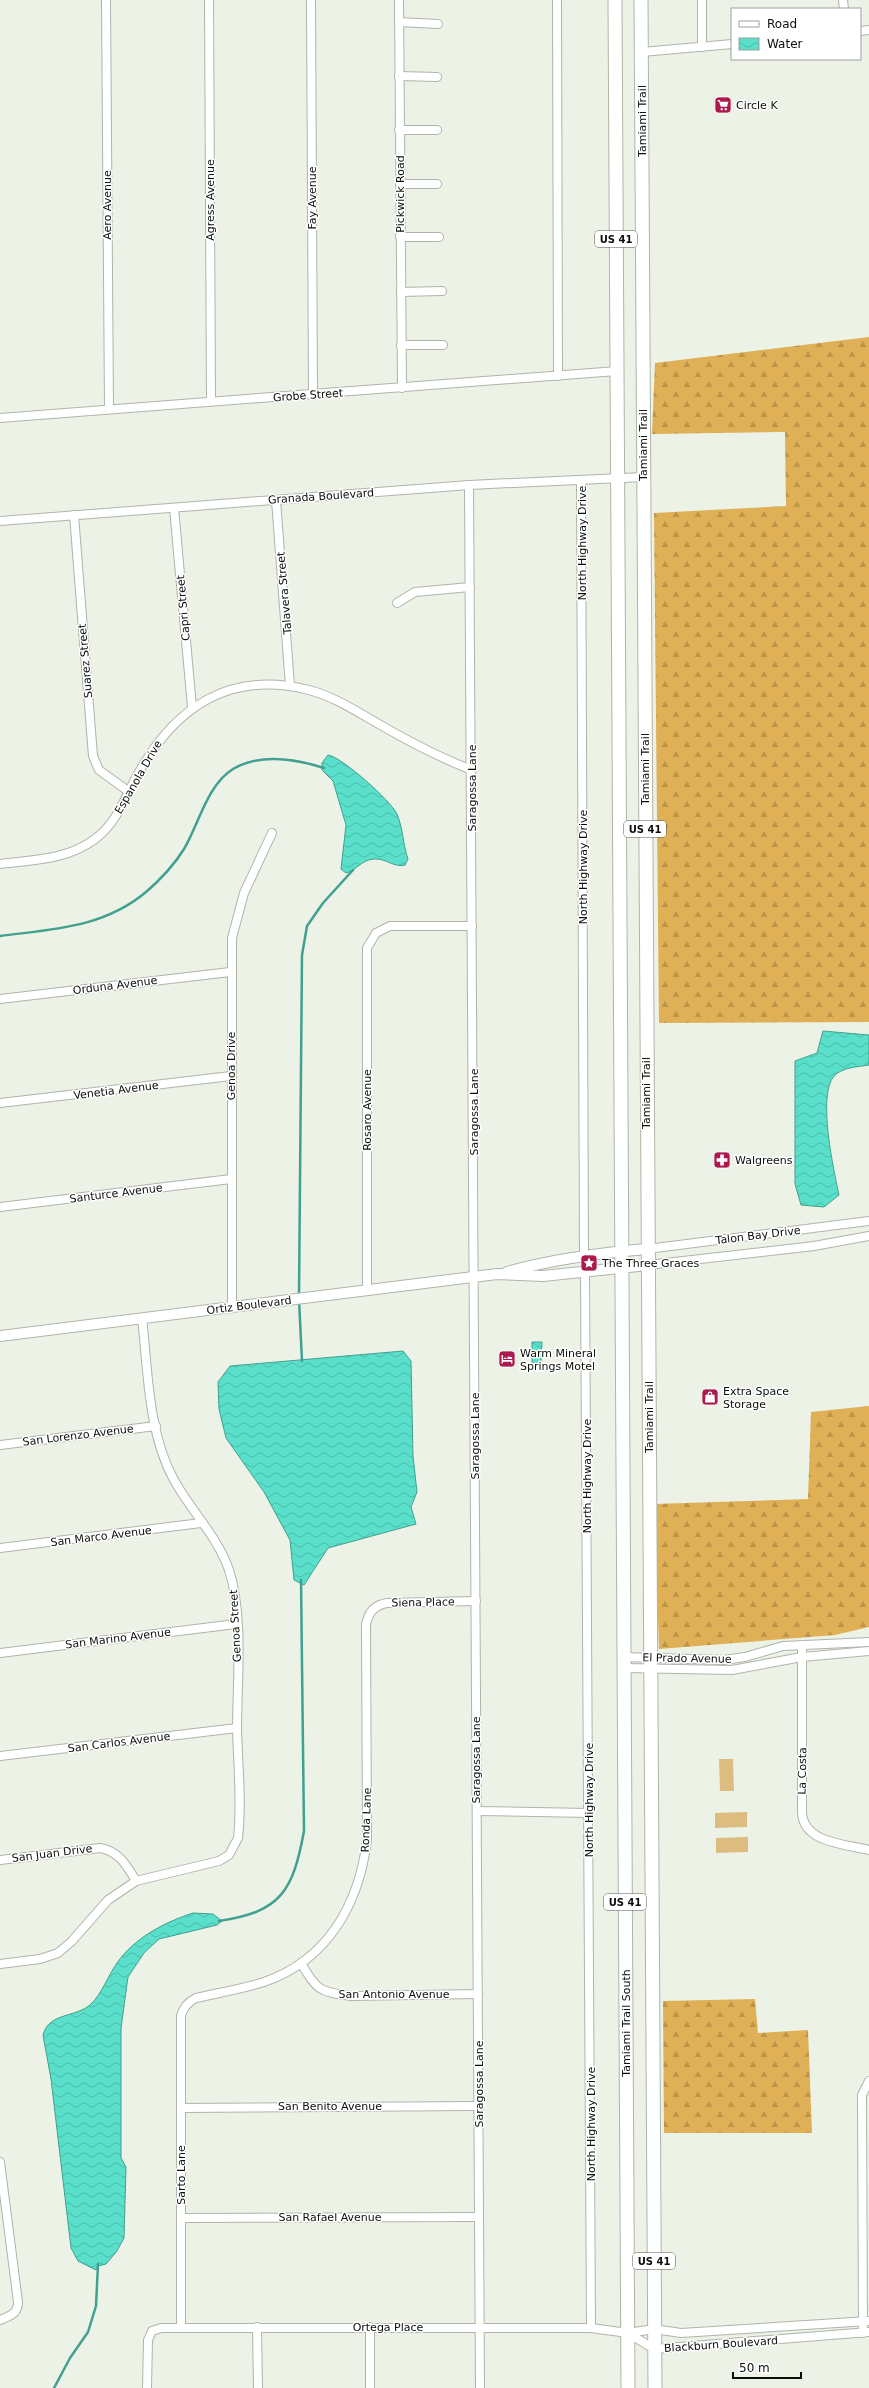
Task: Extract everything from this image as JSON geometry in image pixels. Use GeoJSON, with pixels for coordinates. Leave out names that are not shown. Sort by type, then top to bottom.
{"type":"FeatureCollection","features":[{"type":"Feature","properties":{"kind":"main road","name":"US 41"},"geometry":{"type":"LineString","coordinates":[[615,0],[623,1663]]}},
{"type":"Feature","properties":{"kind":"main road","name":"Tamiami Trail"},"geometry":{"type":"LineString","coordinates":[[641,0],[650,1664]]}},
{"type":"Feature","properties":{"kind":"main road","name":"Tamiami Trail South"},"geometry":{"type":"LineString","coordinates":[[623,1663],[628,2388]]}},
{"type":"Feature","properties":{"kind":"main road","name":"US 41"},"geometry":{"type":"LineString","coordinates":[[650,1664],[655,2388]]}},
{"type":"Feature","properties":{"kind":"street","name":"Aero Avenue"},"geometry":{"type":"LineString","coordinates":[[106,0],[109,409]]}},
{"type":"Feature","properties":{"kind":"street","name":"Agress Avenue"},"geometry":{"type":"LineString","coordinates":[[209,0],[211,400]]}},
{"type":"Feature","properties":{"kind":"street","name":"Fay Avenue"},"geometry":{"type":"LineString","coordinates":[[311,0],[313,395]]}},
{"type":"Feature","properties":{"kind":"street","name":"Pickwick Road"},"geometry":{"type":"LineString","coordinates":[[399,0],[402,388]]}},
{"type":"Feature","properties":{"kind":"street"},"geometry":{"type":"LineString","coordinates":[[557,0],[558,376]]}},
{"type":"Feature","properties":{"kind":"street"},"geometry":{"type":"LineString","coordinates":[[702,0],[702,47]]}},
{"type":"Feature","properties":{"kind":"street"},"geometry":{"type":"LineString","coordinates":[[399,22],[438,24]]}},
{"type":"Feature","properties":{"kind":"street"},"geometry":{"type":"LineString","coordinates":[[642,52],[731,44]]}},
{"type":"Feature","properties":{"kind":"street"},"geometry":{"type":"LineString","coordinates":[[399,76],[437,77]]}},
{"type":"Feature","properties":{"kind":"street"},"geometry":{"type":"LineString","coordinates":[[399,130],[437,130]]}},
{"type":"Feature","properties":{"kind":"street"},"geometry":{"type":"LineString","coordinates":[[400,184],[437,184]]}},
{"type":"Feature","properties":{"kind":"street"},"geometry":{"type":"LineString","coordinates":[[400,237],[439,237]]}},
{"type":"Feature","properties":{"kind":"street"},"geometry":{"type":"LineString","coordinates":[[401,292],[442,291]]}},
{"type":"Feature","properties":{"kind":"street"},"geometry":{"type":"LineString","coordinates":[[401,345],[442,345]]}},
{"type":"Feature","properties":{"kind":"street","name":"Grobe Street"},"geometry":{"type":"LineString","coordinates":[[0,418],[211,400],[313,395],[617,371]]}},
{"type":"Feature","properties":{"kind":"street","name":"Granada Boulevard"},"geometry":{"type":"LineString","coordinates":[[0,521],[470,485],[643,477]]}},
{"type":"Feature","properties":{"kind":"street","name":"North Highway Drive"},"geometry":{"type":"LineString","coordinates":[[581,480],[584,1254]]}},
{"type":"Feature","properties":{"kind":"street","name":"Saragossa Lane"},"geometry":{"type":"LineString","coordinates":[[470,485],[480,2388]]}},
{"type":"Feature","properties":{"kind":"street","name":"Talavera Street"},"geometry":{"type":"LineString","coordinates":[[276,500],[290,686]]}},
{"type":"Feature","properties":{"kind":"street","name":"Capri Street"},"geometry":{"type":"LineString","coordinates":[[174,508],[192,707]]}},
{"type":"Feature","properties":{"kind":"street","name":"Suarez Street"},"geometry":{"type":"LineString","coordinates":[[74,515],[93,756],[99,770],[128,791]]}},
{"type":"Feature","properties":{"kind":"street"},"geometry":{"type":"LineString","coordinates":[[397,603],[415,592],[470,587]]}},
{"type":"Feature","properties":{"kind":"street","name":"Espanola Drive"},"geometry":{"type":"LineString","coordinates":[[0,864],[54,858],[88,844],[112,823],[128,791],[163,735],[192,707],[225,692],[242,688],[263,685],[290,686],[311,690],[330,698],[431,754],[472,770]]}},
{"type":"Feature","properties":{"kind":"street","name":"Genoa Drive"},"geometry":{"type":"LineString","coordinates":[[232,1307],[230,972],[232,938],[236,916],[244,894],[272,834]]}},
{"type":"Feature","properties":{"kind":"street","name":"Rosaro Avenue"},"geometry":{"type":"LineString","coordinates":[[367,1290],[366,956],[370,942],[376,933],[393,926],[472,926]]}},
{"type":"Feature","properties":{"kind":"street","name":"Orduna Avenue"},"geometry":{"type":"LineString","coordinates":[[0,999],[230,972]]}},
{"type":"Feature","properties":{"kind":"street","name":"Venetia Avenue"},"geometry":{"type":"LineString","coordinates":[[0,1103],[231,1076]]}},
{"type":"Feature","properties":{"kind":"street","name":"Santurce Avenue"},"geometry":{"type":"LineString","coordinates":[[0,1207],[231,1179]]}},
{"type":"Feature","properties":{"kind":"street","name":"Talon Bay Drive"},"geometry":{"type":"LineString","coordinates":[[647,1249],[869,1221]]}},
{"type":"Feature","properties":{"kind":"street","name":"Talon Bay Drive"},"geometry":{"type":"LineString","coordinates":[[648,1265],[814,1246],[869,1236]]}},
{"type":"Feature","properties":{"kind":"street","name":"Ortiz Boulevard"},"geometry":{"type":"LineString","coordinates":[[0,1336],[497,1274],[584,1254],[647,1249]]}},
{"type":"Feature","properties":{"kind":"street","name":"Ortiz Boulevard"},"geometry":{"type":"LineString","coordinates":[[497,1274],[543,1276],[648,1265]]}},
{"type":"Feature","properties":{"kind":"street","name":"North Highway Drive"},"geometry":{"type":"LineString","coordinates":[[585,1272],[591,2328]]}},
{"type":"Feature","properties":{"kind":"street","name":"Genoa Street"},"geometry":{"type":"LineString","coordinates":[[136,1881],[157,1874],[209,1865],[229,1854],[236,1844],[239,1826],[236,1624],[234,1589],[229,1570],[218,1547],[174,1480],[165,1458],[156,1426],[142,1318]]}},
{"type":"Feature","properties":{"kind":"street","name":"San Lorenzo Avenue"},"geometry":{"type":"LineString","coordinates":[[0,1445],[156,1426]]}},
{"type":"Feature","properties":{"kind":"street","name":"San Marco Avenue"},"geometry":{"type":"LineString","coordinates":[[0,1548],[201,1523]]}},
{"type":"Feature","properties":{"kind":"street","name":"Siena Place"},"geometry":{"type":"LineString","coordinates":[[372,1610],[387,1603],[476,1601]]}},
{"type":"Feature","properties":{"kind":"street","name":"Ronda Lane"},"geometry":{"type":"LineString","coordinates":[[180,2023],[182,2010],[189,2002],[196,1998],[264,1982],[301,1963],[324,1943],[340,1922],[356,1892],[364,1866],[367,1840],[366,1625],[372,1610]]}},
{"type":"Feature","properties":{"kind":"street","name":"San Marino Avenue"},"geometry":{"type":"LineString","coordinates":[[0,1653],[236,1624]]}},
{"type":"Feature","properties":{"kind":"street","name":"El Prado Avenue"},"geometry":{"type":"LineString","coordinates":[[623,1663],[650,1664],[738,1658],[775,1648],[869,1642]]}},
{"type":"Feature","properties":{"kind":"street","name":"La Costa"},"geometry":{"type":"LineString","coordinates":[[802,1646],[802,1812],[804,1824],[808,1830],[817,1837],[869,1850]]}},
{"type":"Feature","properties":{"kind":"street"},"geometry":{"type":"LineString","coordinates":[[623,1663],[740,1670],[802,1657],[869,1652]]}},
{"type":"Feature","properties":{"kind":"street"},"geometry":{"type":"LineString","coordinates":[[738,1658],[740,1670]]}},
{"type":"Feature","properties":{"kind":"street","name":"San Carlos Avenue"},"geometry":{"type":"LineString","coordinates":[[0,1756],[237,1728]]}},
{"type":"Feature","properties":{"kind":"street"},"geometry":{"type":"LineString","coordinates":[[477,1811],[589,1813]]}},
{"type":"Feature","properties":{"kind":"street","name":"San Juan Drive"},"geometry":{"type":"LineString","coordinates":[[0,1860],[100,1848],[110,1851],[119,1857],[136,1881]]}},
{"type":"Feature","properties":{"kind":"street"},"geometry":{"type":"LineString","coordinates":[[0,1964],[40,1959],[58,1952],[72,1941],[108,1900],[136,1881]]}},
{"type":"Feature","properties":{"kind":"street","name":"San Antonio Avenue"},"geometry":{"type":"LineString","coordinates":[[301,1963],[314,1985],[330,1993],[351,1996],[478,1994]]}},
{"type":"Feature","properties":{"kind":"street","name":"Sarto Lane"},"geometry":{"type":"LineString","coordinates":[[180,2023],[181,2327]]}},
{"type":"Feature","properties":{"kind":"street"},"geometry":{"type":"LineString","coordinates":[[866,2332],[866,2160],[862,2095],[868,2082]]}},
{"type":"Feature","properties":{"kind":"street","name":"San Benito Avenue"},"geometry":{"type":"LineString","coordinates":[[181,2108],[479,2106]]}},
{"type":"Feature","properties":{"kind":"street"},"geometry":{"type":"LineString","coordinates":[[0,2162],[18,2302],[16,2311],[0,2320]]}},
{"type":"Feature","properties":{"kind":"street","name":"San Rafael Avenue"},"geometry":{"type":"LineString","coordinates":[[181,2218],[479,2217]]}},
{"type":"Feature","properties":{"kind":"street","name":"Blackburn Boulevard"},"geometry":{"type":"LineString","coordinates":[[628,2334],[654,2329],[681,2333],[866,2321]]}},
{"type":"Feature","properties":{"kind":"street"},"geometry":{"type":"LineString","coordinates":[[257,2327],[258,2388]]}},
{"type":"Feature","properties":{"kind":"street"},"geometry":{"type":"LineString","coordinates":[[370,2327],[370,2388]]}},
{"type":"Feature","properties":{"kind":"street","name":"Ortega Place"},"geometry":{"type":"LineString","coordinates":[[147,2388],[148,2340],[150,2334],[162,2328],[591,2328],[628,2334]]}},
{"type":"Feature","properties":{"kind":"street","name":"Blackburn Boulevard"},"geometry":{"type":"LineString","coordinates":[[628,2334],[654,2349],[866,2332]]}},
{"type":"Feature","properties":{"kind":"shaded area"},"geometry":{"type":"Polygon","coordinates":[[[719,1759],[733,1759],[734,1791],[720,1791],[719,1759]]]}},
{"type":"Feature","properties":{"kind":"shaded area"},"geometry":{"type":"Polygon","coordinates":[[[747,1812],[747,1827],[715,1828],[715,1813],[747,1812]]]}},
{"type":"Feature","properties":{"kind":"shaded area"},"geometry":{"type":"Polygon","coordinates":[[[748,1837],[748,1852],[716,1853],[716,1838],[748,1837]]]}},
{"type":"Feature","properties":{"kind":"green space"},"geometry":{"type":"Polygon","coordinates":[[[869,337],[869,1022],[659,1023],[654,513],[786,506],[785,432],[652,434],[655,363],[869,337]]]}},
{"type":"Feature","properties":{"kind":"green space"},"geometry":{"type":"Polygon","coordinates":[[[869,1406],[869,1627],[835,1635],[659,1649],[654,1504],[808,1499],[811,1412],[869,1406]]]}},
{"type":"Feature","properties":{"kind":"green space"},"geometry":{"type":"Polygon","coordinates":[[[755,1999],[758,2033],[808,2030],[812,2133],[664,2133],[663,2001],[755,1999]]]}},
{"type":"Feature","properties":{"kind":"water"},"geometry":{"type":"Polygon","coordinates":[[[328,755],[344,763],[366,780],[393,808],[399,819],[408,859],[405,865],[401,866],[374,859],[362,863],[350,872],[346,873],[341,869],[346,825],[333,781],[322,770],[322,763],[328,755]]]}},
{"type":"Feature","properties":{"kind":"water"},"geometry":{"type":"Polygon","coordinates":[[[823,1031],[869,1035],[869,1065],[850,1068],[838,1073],[834,1076],[829,1086],[827,1100],[828,1134],[839,1195],[824,1207],[801,1205],[795,1184],[795,1061],[817,1053],[823,1031]]]}},
{"type":"Feature","properties":{"kind":"water"},"geometry":{"type":"Polygon","coordinates":[[[532,1342],[542,1342],[541,1363],[532,1363],[532,1342]]]}},
{"type":"Feature","properties":{"kind":"water"},"geometry":{"type":"Polygon","coordinates":[[[403,1351],[411,1361],[413,1456],[417,1492],[411,1507],[416,1524],[328,1548],[304,1585],[294,1580],[290,1540],[264,1492],[226,1438],[219,1409],[218,1382],[230,1366],[403,1351]]]}},
{"type":"Feature","properties":{"kind":"water"},"geometry":{"type":"Polygon","coordinates":[[[193,1913],[213,1914],[222,1921],[217,1925],[159,1939],[144,1953],[128,1977],[121,2028],[121,2158],[126,2167],[124,2238],[117,2251],[106,2264],[98,2266],[96,2270],[78,2261],[71,2248],[51,2079],[43,2035],[51,2022],[78,2012],[95,2000],[117,1963],[132,1946],[161,1926],[193,1913]]]}},
{"type":"Feature","properties":{"kind":"waterway"},"geometry":{"type":"LineString","coordinates":[[0,936],[77,925],[95,920],[130,904],[146,892],[176,861],[184,849],[204,806],[216,785],[233,769],[244,764],[266,759],[290,760],[324,768]]}},
{"type":"Feature","properties":{"kind":"waterway"},"geometry":{"type":"LineString","coordinates":[[299,1295],[302,955],[307,926],[323,903],[353,870]]}},
{"type":"Feature","properties":{"kind":"waterway"},"geometry":{"type":"LineString","coordinates":[[299,1300],[302,1361]]}},
{"type":"Feature","properties":{"kind":"waterway"},"geometry":{"type":"LineString","coordinates":[[219,1921],[257,1912],[281,1895],[289,1883],[300,1852],[304,1831],[301,1580]]}},
{"type":"Feature","properties":{"kind":"waterway"},"geometry":{"type":"LineString","coordinates":[[54,2388],[70,2358],[88,2332],[96,2306],[98,2264]]}},
{"type":"Feature","properties":{"kind":"place","name":"Circle K"},"geometry":{"type":"Point","coordinates":[723,105]}},
{"type":"Feature","properties":{"kind":"place","name":"Walgreens"},"geometry":{"type":"Point","coordinates":[722,1160]}},
{"type":"Feature","properties":{"kind":"place","name":"The Three Graces"},"geometry":{"type":"Point","coordinates":[589,1263]}},
{"type":"Feature","properties":{"kind":"place","name":"Warm Mineral Springs Motel"},"geometry":{"type":"Point","coordinates":[507,1359]}},
{"type":"Feature","properties":{"kind":"place","name":"Extra Space Storage"},"geometry":{"type":"Point","coordinates":[710,1397]}}]}
